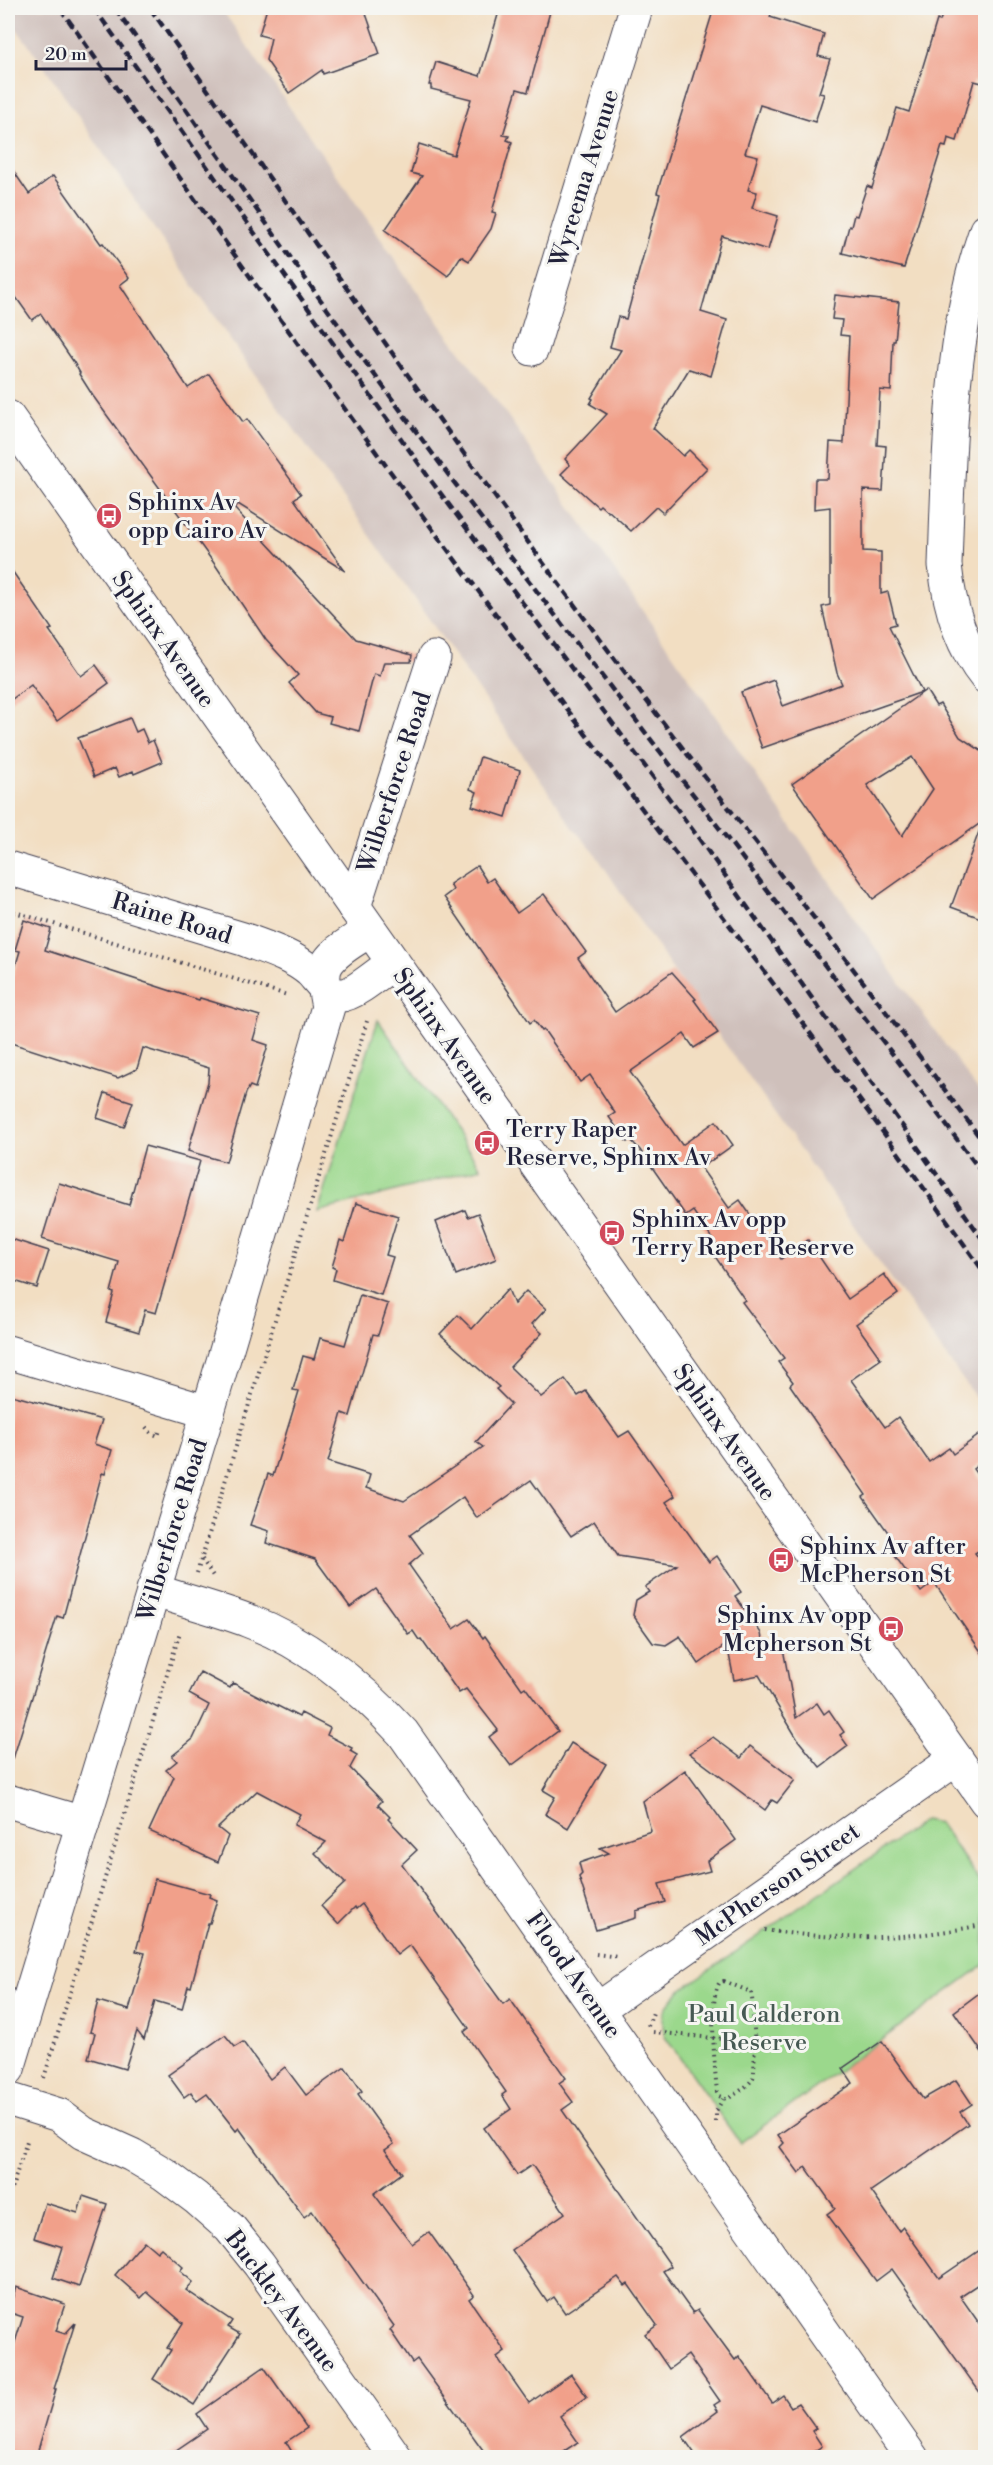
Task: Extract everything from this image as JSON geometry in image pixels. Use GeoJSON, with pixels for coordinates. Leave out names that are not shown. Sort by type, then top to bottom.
{"type":"FeatureCollection","features":[{"type":"Feature","properties":{"kind":"street","name":"Wyreema Avenue"},"geometry":{"type":"LineString","coordinates":[[532,349],[636,8]]}},
{"type":"Feature","properties":{"kind":"street"},"geometry":{"type":"LineString","coordinates":[[986,230],[973,273],[962,326],[954,384],[945,565],[948,588],[960,630],[969,650],[986,677]]}},
{"type":"Feature","properties":{"kind":"street","name":"Sphinx Avenue"},"geometry":{"type":"LineString","coordinates":[[8,417],[986,1802]]}},
{"type":"Feature","properties":{"kind":"street","name":"Wilberforce Road"},"geometry":{"type":"LineString","coordinates":[[8,2070],[208,1412],[327,998],[324,973],[327,962],[362,919],[369,865],[434,658]]}},
{"type":"Feature","properties":{"kind":"street","name":"Raine Road"},"geometry":{"type":"LineString","coordinates":[[8,868],[243,939],[278,952],[298,962],[327,998]]}},
{"type":"Feature","properties":{"kind":"street"},"geometry":{"type":"LineString","coordinates":[[327,998],[335,994],[346,995],[393,963]]}},
{"type":"Feature","properties":{"kind":"street"},"geometry":{"type":"LineString","coordinates":[[8,1352],[208,1412]]}},
{"type":"Feature","properties":{"kind":"street","name":"Flood Avenue"},"geometry":{"type":"LineString","coordinates":[[153,1590],[250,1622],[285,1638],[321,1659],[377,1705],[403,1733],[912,2457]]}},
{"type":"Feature","properties":{"kind":"street","name":"McPherson Street"},"geometry":{"type":"LineString","coordinates":[[598,2009],[956,1759]]}},
{"type":"Feature","properties":{"kind":"street"},"geometry":{"type":"LineString","coordinates":[[8,1801],[83,1823]]}},
{"type":"Feature","properties":{"kind":"street","name":"Buckley Avenue"},"geometry":{"type":"LineString","coordinates":[[8,2099],[59,2115],[83,2133],[132,2155],[164,2174],[230,2228],[259,2264],[396,2457]]}},
{"type":"Feature","properties":{"kind":"street","name":"Buckley Avenue"},"geometry":{"type":"LineString","coordinates":[[8,2121],[53,2134],[83,2133]]}},
{"type":"Feature","properties":{"kind":"path"},"geometry":{"type":"LineString","coordinates":[[8,910],[327,998],[359,1017],[369,1017]]}},
{"type":"Feature","properties":{"kind":"path"},"geometry":{"type":"LineString","coordinates":[[51,2085],[44,2077],[369,1017],[373,1012]]}},
{"type":"Feature","properties":{"kind":"path"},"geometry":{"type":"LineString","coordinates":[[762,1930],[800,1935],[868,1938],[986,1924]]}},
{"type":"Feature","properties":{"kind":"path"},"geometry":{"type":"LineString","coordinates":[[716,2132],[716,2110],[723,2099],[730,2097],[752,2081],[754,2076],[751,1992],[728,1981],[720,1982],[715,1991],[714,2037],[717,2092],[723,2099]]}},
{"type":"Feature","properties":{"kind":"path"},"geometry":{"type":"LineString","coordinates":[[645,2032],[753,2042]]}},
{"type":"Feature","properties":{"kind":"shaded area"},"geometry":{"type":"Polygon","coordinates":[[[8,8],[221,8],[434,316],[507,415],[886,963],[985,1100],[985,1411],[670,966],[594,852],[574,829],[409,590],[219,324],[46,69],[8,17],[8,8]]]}},
{"type":"Feature","properties":{"kind":"green space"},"geometry":{"type":"Polygon","coordinates":[[[378,1020],[481,1168],[317,1212],[378,1020]]]}},
{"type":"Feature","properties":{"kind":"green space","name":"Paul Calderon Reserve"},"geometry":{"type":"Polygon","coordinates":[[[925,1820],[939,1823],[985,1889],[985,1964],[740,2143],[665,2037],[663,2016],[667,2006],[681,1990],[925,1820]]]}},
{"type":"Feature","properties":{"kind":"building"},"geometry":{"type":"Polygon","coordinates":[[[267,8],[364,8],[380,54],[323,74],[322,70],[289,93],[266,60],[271,38],[259,35],[267,8]]]}},
{"type":"Feature","properties":{"kind":"building"},"geometry":{"type":"Polygon","coordinates":[[[500,8],[551,8],[528,92],[517,89],[503,135],[509,136],[507,140],[512,142],[492,212],[496,213],[491,229],[469,261],[461,256],[448,276],[385,230],[422,176],[411,173],[419,144],[454,155],[471,99],[431,89],[429,85],[436,62],[480,76],[500,8]]]}},
{"type":"Feature","properties":{"kind":"building"},"geometry":{"type":"Polygon","coordinates":[[[714,8],[773,8],[770,17],[824,34],[818,56],[830,59],[819,93],[824,94],[815,122],[760,105],[745,153],[758,156],[748,190],[757,192],[752,208],[778,216],[768,250],[722,236],[701,312],[727,320],[711,376],[689,369],[653,428],[683,456],[689,450],[707,468],[663,513],[656,507],[631,531],[609,511],[600,505],[598,507],[561,474],[570,465],[565,459],[607,414],[590,404],[593,399],[591,398],[621,350],[610,347],[618,317],[626,319],[660,194],[657,193],[714,8]]]}},
{"type":"Feature","properties":{"kind":"building"},"geometry":{"type":"Polygon","coordinates":[[[944,8],[986,8],[986,84],[974,81],[957,141],[948,138],[946,147],[942,146],[904,268],[842,253],[849,226],[851,227],[854,215],[857,216],[867,186],[872,188],[897,108],[909,112],[937,20],[940,21],[944,8]]]}},
{"type":"Feature","properties":{"kind":"building"},"geometry":{"type":"Polygon","coordinates":[[[8,163],[29,194],[53,176],[101,244],[103,243],[129,278],[120,285],[188,388],[209,374],[243,422],[247,419],[301,494],[294,499],[345,571],[238,504],[234,508],[356,639],[412,655],[411,662],[384,662],[380,676],[374,674],[359,731],[329,723],[331,717],[316,713],[289,683],[298,675],[266,640],[216,566],[93,396],[73,361],[41,314],[32,320],[8,286],[8,163]]]}},
{"type":"Feature","properties":{"kind":"building"},"geometry":{"type":"Polygon","coordinates":[[[835,295],[899,302],[895,341],[893,341],[891,391],[880,390],[877,445],[886,446],[883,491],[863,490],[863,551],[881,552],[881,594],[888,592],[896,624],[889,626],[922,692],[762,748],[741,692],[774,680],[783,706],[842,684],[837,673],[822,607],[830,605],[830,507],[814,509],[815,479],[828,479],[830,442],[844,443],[849,336],[840,335],[842,320],[832,319],[835,295]]]}},
{"type":"Feature","properties":{"kind":"building"},"geometry":{"type":"Polygon","coordinates":[[[8,565],[81,676],[96,665],[109,683],[57,721],[31,685],[8,702],[8,565]]]}},
{"type":"Feature","properties":{"kind":"building"},"geometry":{"type":"Polygon","coordinates":[[[926,690],[936,706],[940,704],[960,737],[986,754],[986,819],[873,899],[792,784],[926,690]],[[912,757],[867,785],[902,836],[933,789],[912,757]]]}},
{"type":"Feature","properties":{"kind":"building"},"geometry":{"type":"Polygon","coordinates":[[[130,718],[136,732],[142,729],[148,743],[153,740],[162,762],[134,774],[133,771],[119,777],[115,768],[94,777],[78,738],[130,718]]]}},
{"type":"Feature","properties":{"kind":"building"},"geometry":{"type":"Polygon","coordinates":[[[480,757],[520,770],[506,817],[472,806],[477,792],[470,789],[480,757]]]}},
{"type":"Feature","properties":{"kind":"building"},"geometry":{"type":"Polygon","coordinates":[[[983,821],[986,822],[986,920],[951,907],[983,821]]]}},
{"type":"Feature","properties":{"kind":"building"},"geometry":{"type":"Polygon","coordinates":[[[477,866],[487,882],[493,878],[517,913],[544,894],[586,952],[578,958],[615,1012],[672,972],[696,999],[694,1000],[718,1033],[694,1048],[684,1034],[630,1072],[682,1145],[716,1121],[733,1145],[701,1168],[729,1208],[740,1200],[781,1259],[808,1240],[848,1299],[884,1274],[898,1294],[856,1324],[881,1359],[851,1380],[885,1427],[898,1417],[929,1462],[949,1448],[953,1454],[986,1430],[986,1459],[973,1469],[986,1487],[986,1546],[975,1553],[986,1568],[986,1659],[934,1582],[921,1592],[890,1549],[897,1545],[863,1497],[866,1495],[790,1385],[793,1382],[778,1362],[784,1358],[742,1302],[745,1300],[714,1255],[720,1250],[693,1211],[686,1216],[640,1150],[630,1139],[627,1142],[609,1117],[615,1113],[590,1075],[580,1082],[544,1030],[542,1031],[534,1020],[530,1023],[444,897],[453,890],[450,884],[477,866]]]}},
{"type":"Feature","properties":{"kind":"building"},"geometry":{"type":"Polygon","coordinates":[[[24,920],[51,929],[45,950],[199,1000],[200,998],[260,1016],[253,1040],[268,1045],[255,1088],[250,1086],[246,1093],[226,1162],[188,1151],[208,1082],[209,1068],[143,1048],[137,1069],[118,1078],[8,1042],[8,991],[20,951],[15,950],[24,920]]]}},
{"type":"Feature","properties":{"kind":"building"},"geometry":{"type":"Polygon","coordinates":[[[105,1093],[133,1102],[124,1127],[97,1118],[105,1093]]]}},
{"type":"Feature","properties":{"kind":"building"},"geometry":{"type":"Polygon","coordinates":[[[145,1146],[200,1161],[156,1313],[145,1310],[139,1332],[106,1322],[119,1262],[42,1239],[59,1183],[129,1205],[145,1146]]]}},
{"type":"Feature","properties":{"kind":"building"},"geometry":{"type":"Polygon","coordinates":[[[356,1203],[398,1216],[386,1255],[393,1257],[381,1295],[333,1280],[336,1269],[332,1267],[340,1240],[344,1242],[356,1203]]]}},
{"type":"Feature","properties":{"kind":"building"},"geometry":{"type":"Polygon","coordinates":[[[465,1210],[468,1217],[478,1213],[496,1259],[456,1275],[436,1222],[465,1210]]]}},
{"type":"Feature","properties":{"kind":"building"},"geometry":{"type":"Polygon","coordinates":[[[8,1238],[49,1251],[37,1288],[8,1279],[8,1238]]]}},
{"type":"Feature","properties":{"kind":"building"},"geometry":{"type":"Polygon","coordinates":[[[508,1289],[514,1304],[526,1291],[546,1309],[532,1324],[542,1333],[510,1367],[541,1397],[565,1379],[578,1396],[586,1391],[619,1437],[629,1431],[675,1496],[666,1502],[709,1562],[717,1556],[741,1592],[735,1596],[761,1633],[763,1646],[782,1643],[796,1718],[817,1703],[824,1714],[829,1710],[844,1732],[840,1735],[848,1746],[820,1767],[798,1740],[759,1675],[734,1680],[727,1644],[699,1664],[680,1636],[666,1645],[653,1643],[633,1615],[636,1600],[649,1592],[645,1587],[677,1565],[618,1556],[594,1521],[571,1536],[531,1480],[477,1518],[463,1497],[410,1535],[423,1553],[409,1565],[454,1629],[469,1619],[483,1638],[485,1636],[522,1689],[525,1687],[558,1731],[511,1766],[489,1737],[498,1730],[466,1689],[459,1693],[421,1639],[419,1640],[413,1631],[408,1634],[376,1589],[350,1607],[315,1559],[266,1543],[269,1531],[250,1525],[268,1474],[273,1476],[299,1391],[293,1390],[303,1356],[314,1359],[320,1338],[345,1345],[360,1295],[388,1304],[378,1335],[373,1334],[350,1416],[342,1413],[328,1462],[370,1475],[366,1488],[404,1501],[483,1447],[476,1442],[511,1404],[496,1389],[499,1387],[440,1334],[458,1315],[472,1329],[508,1289]]]}},
{"type":"Feature","properties":{"kind":"building"},"geometry":{"type":"Polygon","coordinates":[[[8,1394],[102,1420],[94,1444],[112,1450],[105,1474],[102,1473],[63,1618],[57,1616],[13,1759],[8,1758],[8,1394]]]}},
{"type":"Feature","properties":{"kind":"building"},"geometry":{"type":"Polygon","coordinates":[[[200,1672],[230,1688],[233,1683],[299,1717],[301,1713],[330,1728],[327,1735],[352,1748],[350,1751],[357,1755],[350,1768],[382,1801],[378,1805],[390,1817],[388,1819],[417,1850],[402,1864],[503,2004],[510,1999],[566,2078],[559,2083],[573,2102],[562,2110],[671,2266],[663,2271],[693,2313],[698,2310],[735,2360],[739,2356],[772,2403],[783,2395],[791,2407],[798,2403],[816,2428],[812,2431],[822,2446],[806,2457],[697,2457],[683,2437],[718,2411],[714,2405],[720,2401],[688,2355],[669,2369],[645,2334],[657,2325],[628,2284],[625,2286],[618,2277],[565,2313],[554,2297],[547,2302],[512,2250],[565,2213],[532,2165],[517,2175],[484,2128],[511,2109],[502,2095],[506,2092],[464,2032],[469,2028],[410,1945],[397,1955],[362,1904],[356,1909],[355,1907],[338,1924],[321,1906],[345,1883],[315,1853],[326,1842],[294,1825],[300,1814],[257,1791],[218,1828],[228,1836],[218,1862],[149,1831],[174,1777],[166,1770],[177,1761],[172,1756],[193,1739],[209,1705],[189,1694],[200,1672]]]}},
{"type":"Feature","properties":{"kind":"building"},"geometry":{"type":"Polygon","coordinates":[[[713,1737],[741,1758],[750,1746],[795,1780],[777,1803],[772,1800],[765,1810],[689,1753],[713,1737]]]}},
{"type":"Feature","properties":{"kind":"building"},"geometry":{"type":"Polygon","coordinates":[[[571,1743],[606,1764],[568,1828],[545,1814],[555,1797],[543,1790],[571,1743]]]}},
{"type":"Feature","properties":{"kind":"building"},"geometry":{"type":"Polygon","coordinates":[[[685,1770],[736,1840],[707,1861],[710,1871],[659,1884],[665,1902],[636,1911],[636,1918],[596,1930],[579,1877],[582,1874],[579,1863],[609,1853],[600,1848],[651,1831],[643,1801],[685,1770]]]}},
{"type":"Feature","properties":{"kind":"building"},"geometry":{"type":"Polygon","coordinates":[[[155,1879],[210,1894],[209,1897],[217,1900],[210,1923],[208,1923],[191,1987],[188,1986],[182,2009],[155,2001],[144,2040],[137,2031],[125,2069],[88,2058],[95,2033],[90,2032],[98,2001],[129,2010],[145,1953],[136,1951],[155,1879]]]}},
{"type":"Feature","properties":{"kind":"building"},"geometry":{"type":"Polygon","coordinates":[[[986,1988],[986,2058],[954,2012],[986,1988]]]}},
{"type":"Feature","properties":{"kind":"building"},"geometry":{"type":"Polygon","coordinates":[[[225,2035],[235,2047],[243,2042],[270,2079],[285,2067],[306,2095],[345,2067],[362,2091],[358,2094],[394,2144],[385,2150],[402,2173],[374,2194],[412,2244],[429,2232],[474,2295],[469,2299],[505,2351],[497,2357],[529,2403],[571,2374],[587,2397],[560,2416],[578,2442],[555,2457],[488,2457],[417,2359],[412,2363],[390,2330],[394,2326],[312,2211],[304,2217],[239,2128],[236,2131],[207,2094],[197,2101],[191,2092],[184,2097],[168,2075],[225,2035]]]}},
{"type":"Feature","properties":{"kind":"building"},"geometry":{"type":"Polygon","coordinates":[[[882,2041],[923,2099],[956,2080],[972,2104],[960,2112],[968,2124],[871,2191],[899,2231],[903,2227],[939,2278],[986,2246],[986,2279],[960,2296],[986,2333],[986,2401],[892,2269],[876,2281],[827,2214],[835,2208],[806,2167],[799,2173],[780,2147],[784,2143],[778,2135],[853,2083],[843,2068],[882,2041]]]}},
{"type":"Feature","properties":{"kind":"building"},"geometry":{"type":"Polygon","coordinates":[[[83,2196],[107,2204],[79,2287],[53,2278],[63,2247],[34,2238],[45,2203],[78,2213],[83,2196]]]}},
{"type":"Feature","properties":{"kind":"building"},"geometry":{"type":"Polygon","coordinates":[[[144,2241],[157,2252],[161,2248],[183,2267],[180,2271],[193,2282],[186,2290],[232,2321],[228,2327],[240,2334],[194,2405],[153,2379],[171,2350],[167,2348],[183,2323],[147,2292],[141,2298],[115,2275],[144,2241]]]}},
{"type":"Feature","properties":{"kind":"building"},"geometry":{"type":"Polygon","coordinates":[[[16,2287],[65,2304],[56,2331],[65,2334],[75,2323],[36,2457],[8,2457],[8,2364],[23,2317],[8,2312],[16,2287]]]}},
{"type":"Feature","properties":{"kind":"building"},"geometry":{"type":"Polygon","coordinates":[[[264,2367],[307,2428],[286,2442],[295,2457],[166,2457],[207,2429],[197,2414],[264,2367]]]}},
{"type":"Feature","properties":{"kind":"railway"},"geometry":{"type":"LineString","coordinates":[[60,8],[388,469],[782,995],[986,1275]]}},
{"type":"Feature","properties":{"kind":"railway"},"geometry":{"type":"LineString","coordinates":[[94,8],[432,482],[695,833],[986,1244]]}},
{"type":"Feature","properties":{"kind":"railway"},"geometry":{"type":"LineString","coordinates":[[115,8],[321,300],[447,473],[986,1178]]}},
{"type":"Feature","properties":{"kind":"railway"},"geometry":{"type":"LineString","coordinates":[[150,8],[527,540],[632,682],[986,1146]]}},
{"type":"Feature","properties":{"kind":"place","name":"Sphinx Av opp Cairo Av"},"geometry":{"type":"Point","coordinates":[109,516]}},
{"type":"Feature","properties":{"kind":"place","name":"Terry Raper Reserve, Sphinx Av"},"geometry":{"type":"Point","coordinates":[487,1143]}},
{"type":"Feature","properties":{"kind":"place","name":"Sphinx Av opp Terry Raper Reserve"},"geometry":{"type":"Point","coordinates":[612,1233]}},
{"type":"Feature","properties":{"kind":"place","name":"Sphinx Av after McPherson St"},"geometry":{"type":"Point","coordinates":[781,1560]}},
{"type":"Feature","properties":{"kind":"place","name":"Sphinx Av opp Mcpherson St"},"geometry":{"type":"Point","coordinates":[891,1629]}}]}
